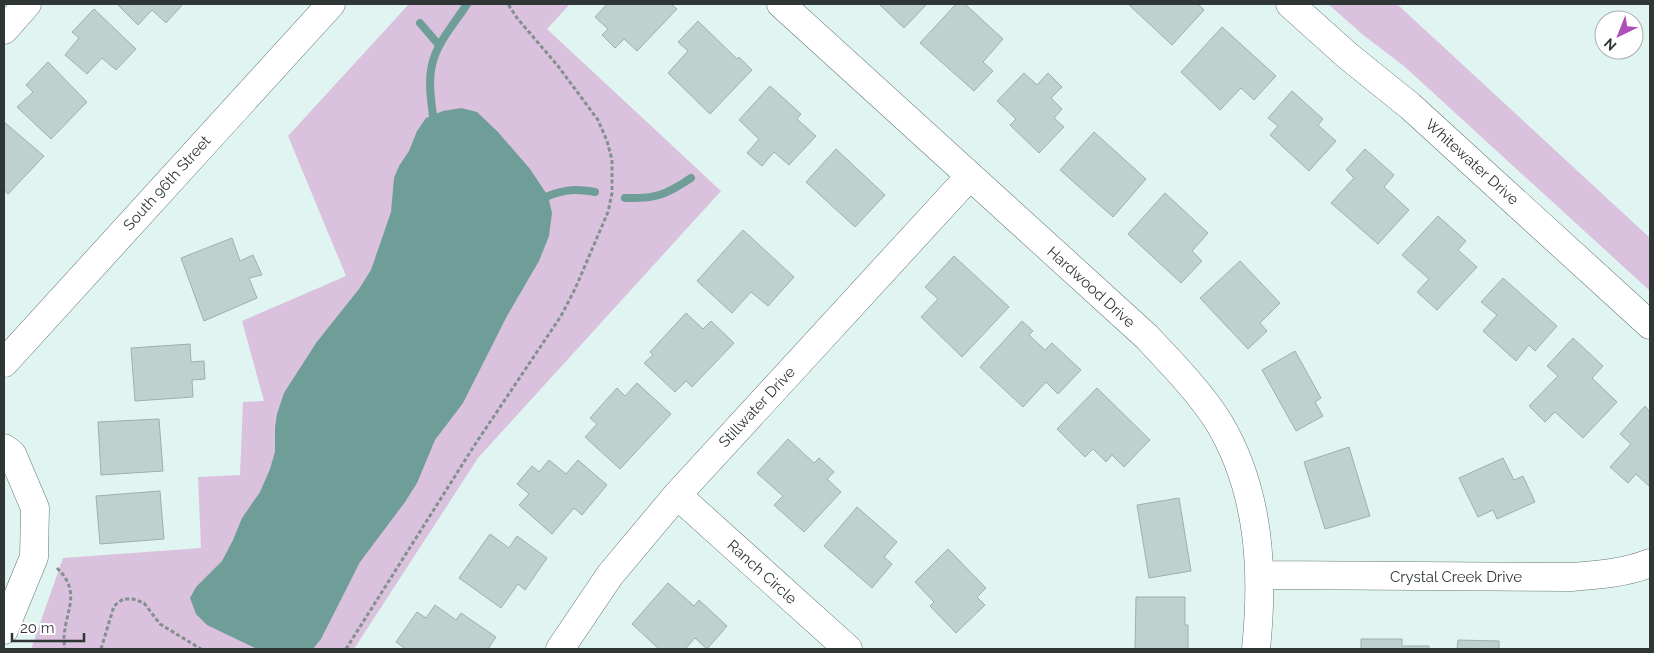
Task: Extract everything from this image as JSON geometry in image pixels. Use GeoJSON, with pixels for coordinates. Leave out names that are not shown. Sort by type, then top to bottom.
{"type":"FeatureCollection","features":[{"type":"Feature","properties":{"kind":"street"},"geometry":{"type":"LineString","coordinates":[[4,30],[27,4]]}},
{"type":"Feature","properties":{"kind":"street","name":"South 96th Street"},"geometry":{"type":"LineString","coordinates":[[4,363],[331,4]]}},
{"type":"Feature","properties":{"kind":"street","name":"Hardwood Drive"},"geometry":{"type":"LineString","coordinates":[[781,4],[1147,337],[1179,370],[1201,398],[1218,422],[1232,449],[1244,480],[1255,526],[1260,576],[1256,649]]}},
{"type":"Feature","properties":{"kind":"street","name":"Whitewater Drive"},"geometry":{"type":"LineString","coordinates":[[1290,4],[1348,56],[1380,79],[1650,325]]}},
{"type":"Feature","properties":{"kind":"street","name":"Stillwater Drive"},"geometry":{"type":"LineString","coordinates":[[560,649],[610,576],[677,495],[969,177]]}},
{"type":"Feature","properties":{"kind":"street"},"geometry":{"type":"LineString","coordinates":[[4,448],[12,454],[35,508],[34,557],[4,630]]}},
{"type":"Feature","properties":{"kind":"street","name":"Ranch Circle"},"geometry":{"type":"LineString","coordinates":[[677,495],[848,649]]}},
{"type":"Feature","properties":{"kind":"street","name":"Crystal Creek Drive"},"geometry":{"type":"LineString","coordinates":[[1260,576],[1571,577],[1599,575],[1650,563]]}},
{"type":"Feature","properties":{"kind":"path"},"geometry":{"type":"LineString","coordinates":[[346,649],[474,446],[561,316],[575,289],[608,212],[612,193],[612,160],[607,141],[598,120],[508,4]]}},
{"type":"Feature","properties":{"kind":"path"},"geometry":{"type":"LineString","coordinates":[[34,557],[55,567],[65,577],[70,586],[72,595],[63,638],[64,649]]}},
{"type":"Feature","properties":{"kind":"path"},"geometry":{"type":"LineString","coordinates":[[100,649],[114,606],[123,599],[133,599],[144,603],[160,624],[201,649]]}},
{"type":"Feature","properties":{"kind":"shaded area"},"geometry":{"type":"Polygon","coordinates":[[[409,4],[570,4],[547,29],[721,191],[478,458],[354,649],[31,649],[63,558],[201,548],[198,477],[240,475],[243,402],[264,401],[242,321],[346,276],[288,136],[409,4]]]}},
{"type":"Feature","properties":{"kind":"shaded area"},"geometry":{"type":"Polygon","coordinates":[[[1328,4],[1397,4],[1650,238],[1650,291],[1405,67],[1362,34],[1328,4]]]}},
{"type":"Feature","properties":{"kind":"water"},"geometry":{"type":"Polygon","coordinates":[[[461,108],[477,112],[498,132],[530,169],[548,196],[552,213],[549,236],[539,261],[507,316],[463,403],[435,440],[417,483],[405,502],[360,562],[321,639],[313,649],[257,649],[207,625],[196,614],[190,598],[196,587],[222,561],[242,518],[260,492],[275,452],[277,414],[284,393],[316,343],[359,289],[371,270],[391,212],[394,178],[409,151],[417,131],[426,118],[443,111],[461,108]]]}},
{"type":"Feature","properties":{"kind":"building"},"geometry":{"type":"Polygon","coordinates":[[[119,4],[183,4],[166,23],[152,10],[138,25],[119,4]]]}},
{"type":"Feature","properties":{"kind":"building"},"geometry":{"type":"Polygon","coordinates":[[[607,4],[671,4],[677,9],[637,51],[624,39],[615,48],[602,35],[608,29],[595,17],[607,4]]]}},
{"type":"Feature","properties":{"kind":"building"},"geometry":{"type":"Polygon","coordinates":[[[879,4],[927,4],[904,28],[879,4]]]}},
{"type":"Feature","properties":{"kind":"building"},"geometry":{"type":"Polygon","coordinates":[[[956,4],[965,4],[1003,39],[983,62],[993,71],[974,91],[920,43],[956,4]]]}},
{"type":"Feature","properties":{"kind":"building"},"geometry":{"type":"Polygon","coordinates":[[[1128,4],[1198,4],[1204,10],[1172,45],[1128,4]]]}},
{"type":"Feature","properties":{"kind":"building"},"geometry":{"type":"Polygon","coordinates":[[[94,9],[136,49],[116,70],[102,58],[87,74],[65,55],[79,38],[72,32],[94,9]]]}},
{"type":"Feature","properties":{"kind":"building"},"geometry":{"type":"Polygon","coordinates":[[[698,21],[737,59],[739,57],[752,70],[710,114],[668,73],[688,51],[678,42],[698,21]]]}},
{"type":"Feature","properties":{"kind":"building"},"geometry":{"type":"Polygon","coordinates":[[[1222,27],[1276,76],[1254,100],[1241,88],[1220,110],[1181,72],[1222,27]]]}},
{"type":"Feature","properties":{"kind":"building"},"geometry":{"type":"Polygon","coordinates":[[[48,62],[87,102],[51,139],[17,107],[33,92],[26,85],[48,62]]]}},
{"type":"Feature","properties":{"kind":"building"},"geometry":{"type":"Polygon","coordinates":[[[1024,73],[1037,85],[1048,73],[1062,87],[1051,98],[1062,109],[1054,118],[1064,127],[1039,153],[1010,125],[1016,119],[997,101],[1024,73]]]}},
{"type":"Feature","properties":{"kind":"building"},"geometry":{"type":"Polygon","coordinates":[[[770,86],[801,114],[797,119],[816,136],[789,165],[774,152],[762,166],[747,153],[759,139],[739,120],[770,86]]]}},
{"type":"Feature","properties":{"kind":"building"},"geometry":{"type":"Polygon","coordinates":[[[1292,91],[1323,119],[1318,125],[1336,141],[1309,171],[1270,135],[1278,126],[1268,118],[1292,91]]]}},
{"type":"Feature","properties":{"kind":"building"},"geometry":{"type":"Polygon","coordinates":[[[4,122],[44,156],[8,194],[4,190],[4,122]]]}},
{"type":"Feature","properties":{"kind":"building"},"geometry":{"type":"Polygon","coordinates":[[[1094,132],[1146,179],[1113,217],[1060,170],[1094,132]]]}},
{"type":"Feature","properties":{"kind":"building"},"geometry":{"type":"Polygon","coordinates":[[[836,149],[885,195],[855,227],[806,182],[836,149]]]}},
{"type":"Feature","properties":{"kind":"building"},"geometry":{"type":"Polygon","coordinates":[[[1365,149],[1394,175],[1384,187],[1409,210],[1378,244],[1331,203],[1354,178],[1346,170],[1365,149]]]}},
{"type":"Feature","properties":{"kind":"building"},"geometry":{"type":"Polygon","coordinates":[[[1165,193],[1208,233],[1192,251],[1202,261],[1181,283],[1128,234],[1165,193]]]}},
{"type":"Feature","properties":{"kind":"building"},"geometry":{"type":"Polygon","coordinates":[[[1438,216],[1466,241],[1458,250],[1477,267],[1437,310],[1417,292],[1429,279],[1402,255],[1438,216]]]}},
{"type":"Feature","properties":{"kind":"building"},"geometry":{"type":"Polygon","coordinates":[[[743,230],[794,277],[768,306],[751,292],[732,313],[697,281],[743,230]]]}},
{"type":"Feature","properties":{"kind":"building"},"geometry":{"type":"Polygon","coordinates":[[[232,238],[240,261],[253,255],[262,275],[249,278],[257,298],[204,321],[181,258],[232,238]]]}},
{"type":"Feature","properties":{"kind":"building"},"geometry":{"type":"Polygon","coordinates":[[[954,256],[1009,307],[962,357],[921,317],[938,299],[925,287],[954,256]]]}},
{"type":"Feature","properties":{"kind":"building"},"geometry":{"type":"Polygon","coordinates":[[[1240,261],[1280,303],[1260,323],[1267,331],[1248,349],[1200,298],[1240,261]]]}},
{"type":"Feature","properties":{"kind":"building"},"geometry":{"type":"Polygon","coordinates":[[[1503,278],[1557,326],[1535,351],[1529,345],[1516,361],[1483,331],[1497,315],[1481,302],[1503,278]]]}},
{"type":"Feature","properties":{"kind":"building"},"geometry":{"type":"Polygon","coordinates":[[[686,313],[703,329],[711,321],[734,343],[692,387],[686,381],[675,392],[644,363],[653,355],[650,352],[686,313]]]}},
{"type":"Feature","properties":{"kind":"building"},"geometry":{"type":"Polygon","coordinates":[[[1022,321],[1033,331],[1029,335],[1045,350],[1052,343],[1081,370],[1058,394],[1046,382],[1023,407],[980,367],[1022,321]]]}},
{"type":"Feature","properties":{"kind":"building"},"geometry":{"type":"Polygon","coordinates":[[[1573,338],[1603,366],[1592,378],[1617,402],[1583,438],[1555,412],[1545,422],[1529,406],[1558,376],[1547,366],[1573,338]]]}},
{"type":"Feature","properties":{"kind":"building"},"geometry":{"type":"Polygon","coordinates":[[[190,344],[191,362],[204,361],[205,379],[192,380],[193,397],[135,401],[131,348],[190,344]]]}},
{"type":"Feature","properties":{"kind":"building"},"geometry":{"type":"Polygon","coordinates":[[[1295,351],[1321,398],[1315,402],[1323,416],[1296,431],[1262,370],[1295,351]]]}},
{"type":"Feature","properties":{"kind":"building"},"geometry":{"type":"Polygon","coordinates":[[[637,383],[671,414],[620,469],[585,437],[597,424],[590,418],[617,388],[625,396],[637,383]]]}},
{"type":"Feature","properties":{"kind":"building"},"geometry":{"type":"Polygon","coordinates":[[[1097,388],[1150,440],[1124,467],[1112,455],[1106,462],[1093,449],[1085,457],[1057,429],[1097,388]]]}},
{"type":"Feature","properties":{"kind":"building"},"geometry":{"type":"Polygon","coordinates":[[[1645,406],[1650,412],[1650,487],[1636,474],[1628,483],[1610,467],[1631,444],[1620,434],[1645,406]]]}},
{"type":"Feature","properties":{"kind":"building"},"geometry":{"type":"Polygon","coordinates":[[[159,419],[163,471],[101,475],[98,422],[159,419]]]}},
{"type":"Feature","properties":{"kind":"building"},"geometry":{"type":"Polygon","coordinates":[[[788,439],[814,463],[819,458],[834,472],[827,479],[841,492],[804,532],[774,505],[783,496],[757,473],[788,439]]]}},
{"type":"Feature","properties":{"kind":"building"},"geometry":{"type":"Polygon","coordinates":[[[1349,447],[1370,516],[1325,529],[1304,462],[1349,447]]]}},
{"type":"Feature","properties":{"kind":"building"},"geometry":{"type":"Polygon","coordinates":[[[1503,458],[1514,480],[1523,476],[1535,502],[1497,519],[1493,510],[1478,517],[1459,478],[1503,458]]]}},
{"type":"Feature","properties":{"kind":"building"},"geometry":{"type":"Polygon","coordinates":[[[549,460],[566,474],[578,460],[607,485],[582,515],[574,508],[552,534],[519,505],[529,494],[517,484],[532,466],[539,472],[549,460]]]}},
{"type":"Feature","properties":{"kind":"building"},"geometry":{"type":"Polygon","coordinates":[[[160,491],[164,539],[100,544],[96,496],[160,491]]]}},
{"type":"Feature","properties":{"kind":"building"},"geometry":{"type":"Polygon","coordinates":[[[1179,498],[1191,571],[1149,578],[1137,505],[1179,498]]]}},
{"type":"Feature","properties":{"kind":"building"},"geometry":{"type":"Polygon","coordinates":[[[857,507],[897,542],[884,557],[892,564],[872,588],[824,546],[857,507]]]}},
{"type":"Feature","properties":{"kind":"building"},"geometry":{"type":"Polygon","coordinates":[[[490,534],[509,548],[517,536],[547,558],[525,590],[518,584],[501,608],[459,578],[490,534]]]}},
{"type":"Feature","properties":{"kind":"building"},"geometry":{"type":"Polygon","coordinates":[[[948,549],[986,588],[977,597],[985,605],[956,633],[930,606],[934,602],[915,582],[948,549]]]}},
{"type":"Feature","properties":{"kind":"building"},"geometry":{"type":"Polygon","coordinates":[[[668,583],[694,606],[699,600],[727,626],[707,649],[695,638],[685,649],[659,649],[632,624],[668,583]]]}},
{"type":"Feature","properties":{"kind":"building"},"geometry":{"type":"Polygon","coordinates":[[[1136,597],[1185,597],[1185,625],[1188,625],[1188,649],[1135,649],[1136,597]]]}},
{"type":"Feature","properties":{"kind":"building"},"geometry":{"type":"Polygon","coordinates":[[[435,605],[456,620],[461,613],[496,637],[488,649],[406,649],[396,642],[417,612],[426,618],[435,605]]]}},
{"type":"Feature","properties":{"kind":"building"},"geometry":{"type":"Polygon","coordinates":[[[1361,639],[1402,639],[1402,646],[1429,646],[1429,649],[1361,649],[1361,639]]]}},
{"type":"Feature","properties":{"kind":"building"},"geometry":{"type":"Polygon","coordinates":[[[1458,640],[1499,641],[1499,649],[1457,649],[1458,640]]]}},
{"type":"Feature","properties":{"kind":"waterway"},"geometry":{"type":"LineString","coordinates":[[433,116],[430,84],[434,57],[442,41],[467,4]]}},
{"type":"Feature","properties":{"kind":"waterway"},"geometry":{"type":"LineString","coordinates":[[420,23],[439,45]]}},
{"type":"Feature","properties":{"kind":"waterway"},"geometry":{"type":"LineString","coordinates":[[625,198],[644,198],[660,195],[691,178]]}},
{"type":"Feature","properties":{"kind":"waterway"},"geometry":{"type":"LineString","coordinates":[[548,196],[571,190],[595,192]]}}]}
